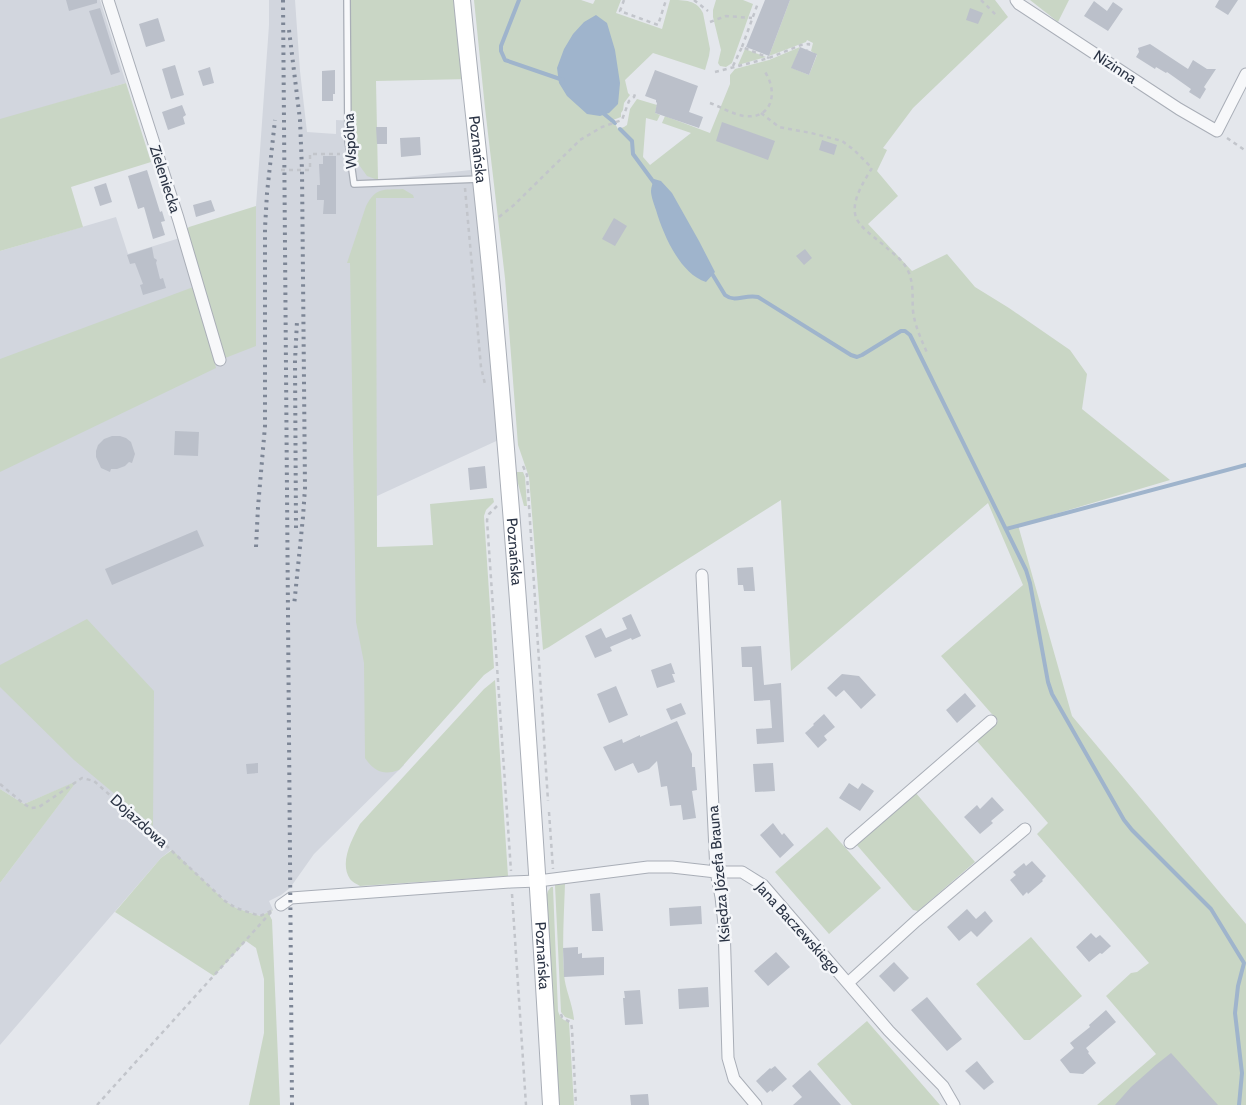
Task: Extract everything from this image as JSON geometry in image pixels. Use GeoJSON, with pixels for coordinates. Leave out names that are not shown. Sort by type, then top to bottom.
{"type":"FeatureCollection","features":[{"type":"Feature","properties":{"kind":"main road","name":"Poznańska"},"geometry":{"type":"LineString","coordinates":[[462,0],[494,308],[546,880],[551,1105]]}},
{"type":"Feature","properties":{"kind":"street","name":"Zieleniecka"},"geometry":{"type":"LineString","coordinates":[[108,0],[178,218],[220,360]]}},
{"type":"Feature","properties":{"kind":"street","name":"Nizinna"},"geometry":{"type":"LineString","coordinates":[[1016,0],[1019,4],[1179,109],[1217,131]]}},
{"type":"Feature","properties":{"kind":"street"},"geometry":{"type":"LineString","coordinates":[[1217,131],[1246,74]]}},
{"type":"Feature","properties":{"kind":"street","name":"Księdza Józefa Brauna"},"geometry":{"type":"LineString","coordinates":[[702,575],[716,872],[724,924],[728,1058],[734,1079],[756,1105]]}},
{"type":"Feature","properties":{"kind":"street"},"geometry":{"type":"LineString","coordinates":[[850,843],[991,721]]}},
{"type":"Feature","properties":{"kind":"street","name":"Jana Baczewskiego"},"geometry":{"type":"LineString","coordinates":[[848,983],[916,921],[1025,829]]}},
{"type":"Feature","properties":{"kind":"street","name":"Jana Baczewskiego"},"geometry":{"type":"LineString","coordinates":[[282,904],[546,880],[648,867],[742,872],[763,885],[889,1031],[942,1086],[954,1105]]}},
{"type":"Feature","properties":{"kind":"lane","name":"Wspólna"},"geometry":{"type":"LineString","coordinates":[[347,0],[348,141],[354,184],[481,179]]}},
{"type":"Feature","properties":{"kind":"path"},"geometry":{"type":"LineString","coordinates":[[624,0],[620,11],[658,25],[666,0]]}},
{"type":"Feature","properties":{"kind":"path"},"geometry":{"type":"LineString","coordinates":[[694,0],[708,12]]}},
{"type":"Feature","properties":{"kind":"path"},"geometry":{"type":"LineString","coordinates":[[981,0],[996,15]]}},
{"type":"Feature","properties":{"kind":"path"},"geometry":{"type":"LineString","coordinates":[[733,68],[758,2]]}},
{"type":"Feature","properties":{"kind":"path"},"geometry":{"type":"LineString","coordinates":[[710,22],[726,16],[752,18]]}},
{"type":"Feature","properties":{"kind":"path"},"geometry":{"type":"LineString","coordinates":[[715,72],[769,58],[801,45],[809,44],[807,50]]}},
{"type":"Feature","properties":{"kind":"path"},"geometry":{"type":"LineString","coordinates":[[742,46],[769,58]]}},
{"type":"Feature","properties":{"kind":"path"},"geometry":{"type":"LineString","coordinates":[[710,102],[743,116],[761,113],[768,107],[772,94],[772,84],[765,72]]}},
{"type":"Feature","properties":{"kind":"path"},"geometry":{"type":"LineString","coordinates":[[496,218],[514,205],[580,140],[602,127],[622,120],[629,101],[634,97],[636,90]]}},
{"type":"Feature","properties":{"kind":"path"},"geometry":{"type":"LineString","coordinates":[[761,113],[779,127],[842,141],[872,168],[860,189],[854,206],[854,215],[860,224],[904,264],[909,273],[912,285],[913,312],[928,355]]}},
{"type":"Feature","properties":{"kind":"path"},"geometry":{"type":"LineString","coordinates":[[1217,131],[1246,151]]}},
{"type":"Feature","properties":{"kind":"path"},"geometry":{"type":"LineString","coordinates":[[281,170],[310,170],[310,154],[349,154]]}},
{"type":"Feature","properties":{"kind":"path"},"geometry":{"type":"LineString","coordinates":[[464,179],[481,367],[485,385]]}},
{"type":"Feature","properties":{"kind":"path"},"geometry":{"type":"LineString","coordinates":[[523,468],[527,476],[532,541],[546,880]]}},
{"type":"Feature","properties":{"kind":"path"},"geometry":{"type":"LineString","coordinates":[[499,502],[498,506],[489,514],[487,520],[526,1105]]}},
{"type":"Feature","properties":{"kind":"path","name":"Dojazdowa"},"geometry":{"type":"LineString","coordinates":[[0,784],[31,808],[39,807],[82,778],[94,781],[225,901],[236,908],[260,916],[282,904]]}},
{"type":"Feature","properties":{"kind":"path"},"geometry":{"type":"LineString","coordinates":[[97,1105],[282,904]]}},
{"type":"Feature","properties":{"kind":"path"},"geometry":{"type":"LineString","coordinates":[[560,1013],[562,1017],[571,1023],[576,1105]]}},
{"type":"Feature","properties":{"kind":"shaded area"},"geometry":{"type":"Polygon","coordinates":[[[0,0],[100,0],[126,83],[0,120],[0,0]]]}},
{"type":"Feature","properties":{"kind":"shaded area"},"geometry":{"type":"Polygon","coordinates":[[[269,0],[295,0],[307,132],[336,134],[336,120],[352,121],[351,145],[357,162],[378,180],[480,169],[505,437],[377,496],[377,548],[404,765],[314,854],[290,888],[269,901],[273,910],[260,916],[236,908],[225,901],[171,850],[161,858],[0,1045],[0,883],[76,782],[24,804],[0,789],[0,251],[116,217],[128,254],[183,237],[256,346],[256,206],[269,25],[269,0]]]}},
{"type":"Feature","properties":{"kind":"green space"},"geometry":{"type":"Polygon","coordinates":[[[347,0],[462,0],[470,79],[376,81],[378,180],[367,176],[357,162],[351,145],[352,121],[348,120],[347,0]]]}},
{"type":"Feature","properties":{"kind":"green space"},"geometry":{"type":"Polygon","coordinates":[[[474,0],[581,0],[593,4],[595,0],[621,0],[616,13],[662,29],[670,0],[685,1],[697,5],[703,13],[710,49],[705,70],[653,53],[625,80],[630,95],[624,103],[621,117],[613,120],[618,129],[627,125],[630,109],[637,99],[657,105],[655,113],[660,115],[657,121],[646,118],[643,157],[650,165],[691,133],[662,123],[665,116],[710,133],[730,84],[730,75],[735,69],[769,60],[800,47],[792,68],[809,75],[817,55],[811,51],[813,43],[807,40],[769,56],[790,0],[995,0],[1008,17],[913,108],[883,148],[887,150],[877,171],[898,196],[868,224],[912,271],[947,254],[975,287],[1070,350],[1087,374],[1082,409],[1170,480],[1018,525],[1072,716],[1246,924],[1246,1105],[1097,1105],[1156,1054],[1106,996],[1131,973],[1137,972],[1149,963],[1037,834],[1048,823],[976,740],[998,721],[941,656],[1023,585],[988,503],[791,671],[781,500],[543,650],[529,477],[518,445],[505,278],[474,0]]]}},
{"type":"Feature","properties":{"kind":"green space"},"geometry":{"type":"Polygon","coordinates":[[[716,0],[743,0],[753,4],[732,63],[726,67],[720,66],[718,63],[721,50],[713,17],[716,0]]]}},
{"type":"Feature","properties":{"kind":"green space"},"geometry":{"type":"Polygon","coordinates":[[[1030,0],[1069,0],[1058,22],[1030,0]]]}},
{"type":"Feature","properties":{"kind":"green space"},"geometry":{"type":"Polygon","coordinates":[[[745,49],[766,57],[738,65],[745,49]]]}},
{"type":"Feature","properties":{"kind":"green space"},"geometry":{"type":"Polygon","coordinates":[[[126,83],[151,162],[71,187],[83,227],[0,251],[0,119],[126,83]]]}},
{"type":"Feature","properties":{"kind":"green space"},"geometry":{"type":"Polygon","coordinates":[[[390,189],[403,189],[413,195],[414,198],[376,198],[377,547],[433,545],[430,504],[493,498],[494,502],[486,510],[484,516],[494,668],[484,675],[399,770],[384,772],[375,769],[365,758],[364,663],[356,622],[350,263],[347,263],[366,206],[373,195],[390,189]]]}},
{"type":"Feature","properties":{"kind":"green space"},"geometry":{"type":"Polygon","coordinates":[[[256,206],[256,346],[220,360],[182,233],[189,227],[256,206]]]}},
{"type":"Feature","properties":{"kind":"green space"},"geometry":{"type":"Polygon","coordinates":[[[196,286],[216,368],[0,472],[0,359],[196,286]]]}},
{"type":"Feature","properties":{"kind":"green space"},"geometry":{"type":"Polygon","coordinates":[[[515,472],[523,472],[525,477],[527,506],[524,506],[515,472]]]}},
{"type":"Feature","properties":{"kind":"green space"},"geometry":{"type":"Polygon","coordinates":[[[87,619],[154,691],[153,826],[74,760],[0,687],[0,665],[87,619]]]}},
{"type":"Feature","properties":{"kind":"green space"},"geometry":{"type":"Polygon","coordinates":[[[495,680],[508,876],[360,886],[353,882],[347,873],[346,859],[350,844],[360,824],[484,689],[495,680]]]}},
{"type":"Feature","properties":{"kind":"green space"},"geometry":{"type":"Polygon","coordinates":[[[77,781],[0,883],[0,789],[24,804],[77,781]]]}},
{"type":"Feature","properties":{"kind":"green space"},"geometry":{"type":"Polygon","coordinates":[[[915,792],[975,862],[918,911],[913,910],[856,844],[915,792]]]}},
{"type":"Feature","properties":{"kind":"green space"},"geometry":{"type":"Polygon","coordinates":[[[827,827],[881,888],[829,934],[775,872],[827,827]]]}},
{"type":"Feature","properties":{"kind":"green space"},"geometry":{"type":"Polygon","coordinates":[[[172,850],[225,901],[236,908],[260,916],[273,910],[269,914],[272,920],[280,1105],[249,1105],[264,1033],[264,979],[256,948],[246,941],[214,976],[115,912],[161,858],[172,850]]]}},
{"type":"Feature","properties":{"kind":"green space"},"geometry":{"type":"Polygon","coordinates":[[[565,884],[564,974],[574,1020],[565,1017],[561,1012],[555,885],[565,884]]]}},
{"type":"Feature","properties":{"kind":"green space"},"geometry":{"type":"Polygon","coordinates":[[[551,887],[553,887],[558,1011],[562,1018],[569,1022],[574,1105],[558,1105],[546,898],[551,887]]]}},
{"type":"Feature","properties":{"kind":"green space"},"geometry":{"type":"Polygon","coordinates":[[[1031,937],[1082,996],[1030,1040],[1024,1040],[976,984],[1031,937]]]}},
{"type":"Feature","properties":{"kind":"green space"},"geometry":{"type":"Polygon","coordinates":[[[867,1021],[940,1105],[852,1105],[817,1064],[867,1021]]]}},
{"type":"Feature","properties":{"kind":"water"},"geometry":{"type":"Polygon","coordinates":[[[596,15],[607,23],[615,50],[620,83],[618,104],[609,113],[600,116],[587,114],[567,96],[559,83],[557,68],[564,49],[573,34],[584,22],[596,15]]]}},
{"type":"Feature","properties":{"kind":"water"},"geometry":{"type":"Polygon","coordinates":[[[654,179],[661,181],[672,193],[715,272],[706,282],[688,271],[668,241],[651,195],[654,179]]]}},
{"type":"Feature","properties":{"kind":"building"},"geometry":{"type":"Polygon","coordinates":[[[66,0],[97,0],[97,3],[69,11],[66,0]]]}},
{"type":"Feature","properties":{"kind":"building"},"geometry":{"type":"Polygon","coordinates":[[[765,0],[790,0],[769,56],[746,47],[765,0]]]}},
{"type":"Feature","properties":{"kind":"building"},"geometry":{"type":"Polygon","coordinates":[[[1219,0],[1238,0],[1228,15],[1215,7],[1219,0]]]}},
{"type":"Feature","properties":{"kind":"building"},"geometry":{"type":"Polygon","coordinates":[[[1094,1],[1107,11],[1113,2],[1123,9],[1108,31],[1084,16],[1094,1]]]}},
{"type":"Feature","properties":{"kind":"building"},"geometry":{"type":"Polygon","coordinates":[[[100,8],[120,72],[111,75],[89,11],[100,8]]]}},
{"type":"Feature","properties":{"kind":"building"},"geometry":{"type":"Polygon","coordinates":[[[970,8],[983,13],[978,24],[966,20],[970,8]]]}},
{"type":"Feature","properties":{"kind":"building"},"geometry":{"type":"Polygon","coordinates":[[[158,18],[165,41],[146,47],[139,24],[158,18]]]}},
{"type":"Feature","properties":{"kind":"building"},"geometry":{"type":"Polygon","coordinates":[[[1150,44],[1188,69],[1193,60],[1207,69],[1216,69],[1204,87],[1206,89],[1200,99],[1189,92],[1191,89],[1167,72],[1156,67],[1155,69],[1136,57],[1139,52],[1138,48],[1150,44]]]}},
{"type":"Feature","properties":{"kind":"building"},"geometry":{"type":"Polygon","coordinates":[[[800,47],[817,54],[809,75],[791,68],[800,47]]]}},
{"type":"Feature","properties":{"kind":"building"},"geometry":{"type":"Polygon","coordinates":[[[175,65],[184,95],[171,99],[162,69],[175,65]]]}},
{"type":"Feature","properties":{"kind":"building"},"geometry":{"type":"Polygon","coordinates":[[[210,67],[214,83],[203,86],[198,71],[210,67]]]}},
{"type":"Feature","properties":{"kind":"building"},"geometry":{"type":"Polygon","coordinates":[[[335,70],[335,94],[333,94],[333,101],[322,101],[322,71],[335,70]]]}},
{"type":"Feature","properties":{"kind":"building"},"geometry":{"type":"Polygon","coordinates":[[[655,70],[698,86],[689,112],[703,117],[699,128],[655,113],[656,100],[645,96],[655,70]]]}},
{"type":"Feature","properties":{"kind":"building"},"geometry":{"type":"Polygon","coordinates":[[[182,105],[186,115],[183,117],[185,124],[168,130],[162,112],[182,105]]]}},
{"type":"Feature","properties":{"kind":"building"},"geometry":{"type":"Polygon","coordinates":[[[722,122],[775,141],[768,160],[716,141],[722,122]]]}},
{"type":"Feature","properties":{"kind":"building"},"geometry":{"type":"Polygon","coordinates":[[[376,127],[387,127],[387,144],[377,144],[376,127]]]}},
{"type":"Feature","properties":{"kind":"building"},"geometry":{"type":"Polygon","coordinates":[[[420,137],[421,155],[401,157],[400,138],[420,137]]]}},
{"type":"Feature","properties":{"kind":"building"},"geometry":{"type":"Polygon","coordinates":[[[822,140],[837,145],[834,155],[819,150],[822,140]]]}},
{"type":"Feature","properties":{"kind":"building"},"geometry":{"type":"Polygon","coordinates":[[[323,156],[336,156],[336,214],[323,214],[324,200],[317,200],[317,185],[320,185],[319,164],[323,164],[323,156]]]}},
{"type":"Feature","properties":{"kind":"building"},"geometry":{"type":"Polygon","coordinates":[[[147,170],[160,212],[162,211],[165,221],[161,222],[165,235],[153,239],[144,207],[138,209],[128,176],[147,170]]]}},
{"type":"Feature","properties":{"kind":"building"},"geometry":{"type":"Polygon","coordinates":[[[106,183],[112,202],[100,206],[94,187],[106,183]]]}},
{"type":"Feature","properties":{"kind":"building"},"geometry":{"type":"Polygon","coordinates":[[[211,200],[215,211],[196,217],[193,205],[211,200]]]}},
{"type":"Feature","properties":{"kind":"building"},"geometry":{"type":"Polygon","coordinates":[[[614,218],[627,226],[615,246],[602,239],[614,218]]]}},
{"type":"Feature","properties":{"kind":"building"},"geometry":{"type":"Polygon","coordinates":[[[152,247],[154,258],[157,260],[160,279],[163,278],[166,288],[143,295],[140,285],[143,284],[135,263],[130,264],[127,255],[152,247]]]}},
{"type":"Feature","properties":{"kind":"building"},"geometry":{"type":"Polygon","coordinates":[[[805,249],[812,258],[804,265],[796,256],[805,249]]]}},
{"type":"Feature","properties":{"kind":"building"},"geometry":{"type":"Polygon","coordinates":[[[175,431],[199,432],[198,456],[174,455],[175,431]]]}},
{"type":"Feature","properties":{"kind":"building"},"geometry":{"type":"Polygon","coordinates":[[[112,436],[126,438],[131,442],[135,454],[132,463],[129,462],[125,466],[111,469],[110,472],[101,468],[96,457],[96,451],[98,445],[104,439],[112,436]]]}},
{"type":"Feature","properties":{"kind":"building"},"geometry":{"type":"Polygon","coordinates":[[[485,466],[487,488],[470,490],[468,468],[485,466]]]}},
{"type":"Feature","properties":{"kind":"building"},"geometry":{"type":"Polygon","coordinates":[[[197,530],[204,546],[112,585],[105,569],[197,530]]]}},
{"type":"Feature","properties":{"kind":"building"},"geometry":{"type":"Polygon","coordinates":[[[753,567],[755,591],[744,591],[743,585],[738,585],[737,568],[753,567]]]}},
{"type":"Feature","properties":{"kind":"building"},"geometry":{"type":"Polygon","coordinates":[[[631,614],[641,636],[610,647],[612,651],[595,658],[585,636],[601,628],[606,638],[627,629],[622,618],[631,614]]]}},
{"type":"Feature","properties":{"kind":"building"},"geometry":{"type":"Polygon","coordinates":[[[761,646],[764,685],[781,683],[784,742],[757,744],[756,729],[772,728],[770,700],[754,701],[752,667],[742,667],[741,647],[761,646]]]}},
{"type":"Feature","properties":{"kind":"building"},"geometry":{"type":"Polygon","coordinates":[[[671,663],[675,674],[672,674],[675,682],[657,688],[651,670],[671,663]]]}},
{"type":"Feature","properties":{"kind":"building"},"geometry":{"type":"Polygon","coordinates":[[[842,674],[859,676],[876,695],[861,709],[844,690],[836,697],[827,688],[842,674]]]}},
{"type":"Feature","properties":{"kind":"building"},"geometry":{"type":"Polygon","coordinates":[[[616,686],[628,715],[609,723],[597,694],[616,686]]]}},
{"type":"Feature","properties":{"kind":"building"},"geometry":{"type":"Polygon","coordinates":[[[965,693],[976,706],[957,723],[946,710],[965,693]]]}},
{"type":"Feature","properties":{"kind":"building"},"geometry":{"type":"Polygon","coordinates":[[[681,703],[686,714],[671,720],[666,709],[681,703]]]}},
{"type":"Feature","properties":{"kind":"building"},"geometry":{"type":"Polygon","coordinates":[[[824,714],[835,727],[824,736],[827,740],[818,748],[805,733],[824,714]]]}},
{"type":"Feature","properties":{"kind":"building"},"geometry":{"type":"Polygon","coordinates":[[[677,721],[692,754],[692,767],[695,767],[697,790],[692,791],[696,818],[683,820],[681,805],[670,806],[667,786],[661,787],[657,761],[649,769],[638,773],[633,763],[615,771],[603,747],[622,739],[623,743],[677,721]]]}},
{"type":"Feature","properties":{"kind":"building"},"geometry":{"type":"Polygon","coordinates":[[[258,763],[258,773],[247,774],[246,764],[258,763]]]}},
{"type":"Feature","properties":{"kind":"building"},"geometry":{"type":"Polygon","coordinates":[[[773,763],[775,791],[755,792],[753,764],[773,763]]]}},
{"type":"Feature","properties":{"kind":"building"},"geometry":{"type":"Polygon","coordinates":[[[849,783],[858,789],[862,783],[874,791],[860,811],[839,798],[849,783]]]}},
{"type":"Feature","properties":{"kind":"building"},"geometry":{"type":"Polygon","coordinates":[[[992,797],[1004,810],[980,834],[964,817],[977,805],[980,809],[992,797]]]}},
{"type":"Feature","properties":{"kind":"building"},"geometry":{"type":"Polygon","coordinates":[[[773,823],[782,835],[784,833],[794,845],[780,858],[760,835],[773,823]]]}},
{"type":"Feature","properties":{"kind":"building"},"geometry":{"type":"Polygon","coordinates":[[[1032,861],[1046,876],[1043,881],[1023,896],[1010,880],[1016,875],[1013,872],[1024,863],[1026,866],[1032,861]]]}},
{"type":"Feature","properties":{"kind":"building"},"geometry":{"type":"Polygon","coordinates":[[[600,893],[603,931],[592,931],[590,894],[600,893]]]}},
{"type":"Feature","properties":{"kind":"building"},"geometry":{"type":"Polygon","coordinates":[[[701,906],[702,924],[670,926],[669,908],[701,906]]]}},
{"type":"Feature","properties":{"kind":"building"},"geometry":{"type":"Polygon","coordinates":[[[967,909],[976,919],[985,911],[993,921],[977,937],[971,931],[959,941],[947,927],[967,909]]]}},
{"type":"Feature","properties":{"kind":"building"},"geometry":{"type":"Polygon","coordinates":[[[1091,933],[1096,938],[1100,935],[1111,946],[1089,962],[1076,947],[1091,933]]]}},
{"type":"Feature","properties":{"kind":"building"},"geometry":{"type":"Polygon","coordinates":[[[578,947],[578,954],[582,953],[582,958],[604,957],[604,975],[564,977],[563,948],[578,947]]]}},
{"type":"Feature","properties":{"kind":"building"},"geometry":{"type":"Polygon","coordinates":[[[776,952],[790,967],[768,986],[754,971],[776,952]]]}},
{"type":"Feature","properties":{"kind":"building"},"geometry":{"type":"Polygon","coordinates":[[[894,962],[909,978],[894,992],[879,976],[894,962]]]}},
{"type":"Feature","properties":{"kind":"building"},"geometry":{"type":"Polygon","coordinates":[[[708,987],[709,1007],[679,1009],[678,989],[708,987]]]}},
{"type":"Feature","properties":{"kind":"building"},"geometry":{"type":"Polygon","coordinates":[[[640,990],[643,1024],[625,1025],[624,991],[640,990]]]}},
{"type":"Feature","properties":{"kind":"building"},"geometry":{"type":"Polygon","coordinates":[[[927,997],[962,1039],[947,1051],[911,1010],[927,997]]]}},
{"type":"Feature","properties":{"kind":"building"},"geometry":{"type":"Polygon","coordinates":[[[1106,1010],[1116,1022],[1086,1048],[1096,1063],[1083,1074],[1070,1073],[1060,1060],[1074,1048],[1070,1043],[1090,1027],[1089,1025],[1106,1010]]]}},
{"type":"Feature","properties":{"kind":"building"},"geometry":{"type":"Polygon","coordinates":[[[1171,1053],[1218,1105],[1115,1105],[1131,1087],[1171,1053]]]}},
{"type":"Feature","properties":{"kind":"building"},"geometry":{"type":"Polygon","coordinates":[[[977,1061],[994,1082],[984,1090],[965,1071],[977,1061]]]}},
{"type":"Feature","properties":{"kind":"building"},"geometry":{"type":"Polygon","coordinates":[[[775,1066],[787,1079],[772,1092],[771,1090],[767,1093],[756,1081],[770,1068],[775,1066]]]}},
{"type":"Feature","properties":{"kind":"building"},"geometry":{"type":"Polygon","coordinates":[[[810,1070],[841,1105],[793,1105],[802,1097],[792,1086],[810,1070]]]}},
{"type":"Feature","properties":{"kind":"building"},"geometry":{"type":"Polygon","coordinates":[[[648,1094],[649,1105],[631,1105],[630,1095],[648,1094]]]}},
{"type":"Feature","properties":{"kind":"waterway"},"geometry":{"type":"LineString","coordinates":[[519,0],[501,46],[505,60],[563,80]]}},
{"type":"Feature","properties":{"kind":"waterway"},"geometry":{"type":"LineString","coordinates":[[603,113],[615,123]]}},
{"type":"Feature","properties":{"kind":"waterway"},"geometry":{"type":"LineString","coordinates":[[620,129],[632,141],[633,154],[655,184]]}},
{"type":"Feature","properties":{"kind":"waterway"},"geometry":{"type":"LineString","coordinates":[[711,272],[725,295],[733,298],[758,297],[857,357],[901,331],[905,331],[910,335],[1026,570],[1052,694],[1124,820],[1211,909],[1244,963],[1238,986],[1235,1013],[1242,1073],[1239,1105]]}},
{"type":"Feature","properties":{"kind":"waterway"},"geometry":{"type":"LineString","coordinates":[[1006,529],[1246,465]]}},
{"type":"Feature","properties":{"kind":"railway"},"geometry":{"type":"LineString","coordinates":[[283,0],[292,1105]]}},
{"type":"Feature","properties":{"kind":"railway"},"geometry":{"type":"LineString","coordinates":[[289,30],[300,120],[302,170],[305,488],[294,606]]}},
{"type":"Feature","properties":{"kind":"railway"},"geometry":{"type":"LineString","coordinates":[[256,547],[265,426],[265,228],[275,120]]}},
{"type":"Feature","properties":{"kind":"railway"},"geometry":{"type":"LineString","coordinates":[[296,528],[295,361],[297,321]]}}]}
